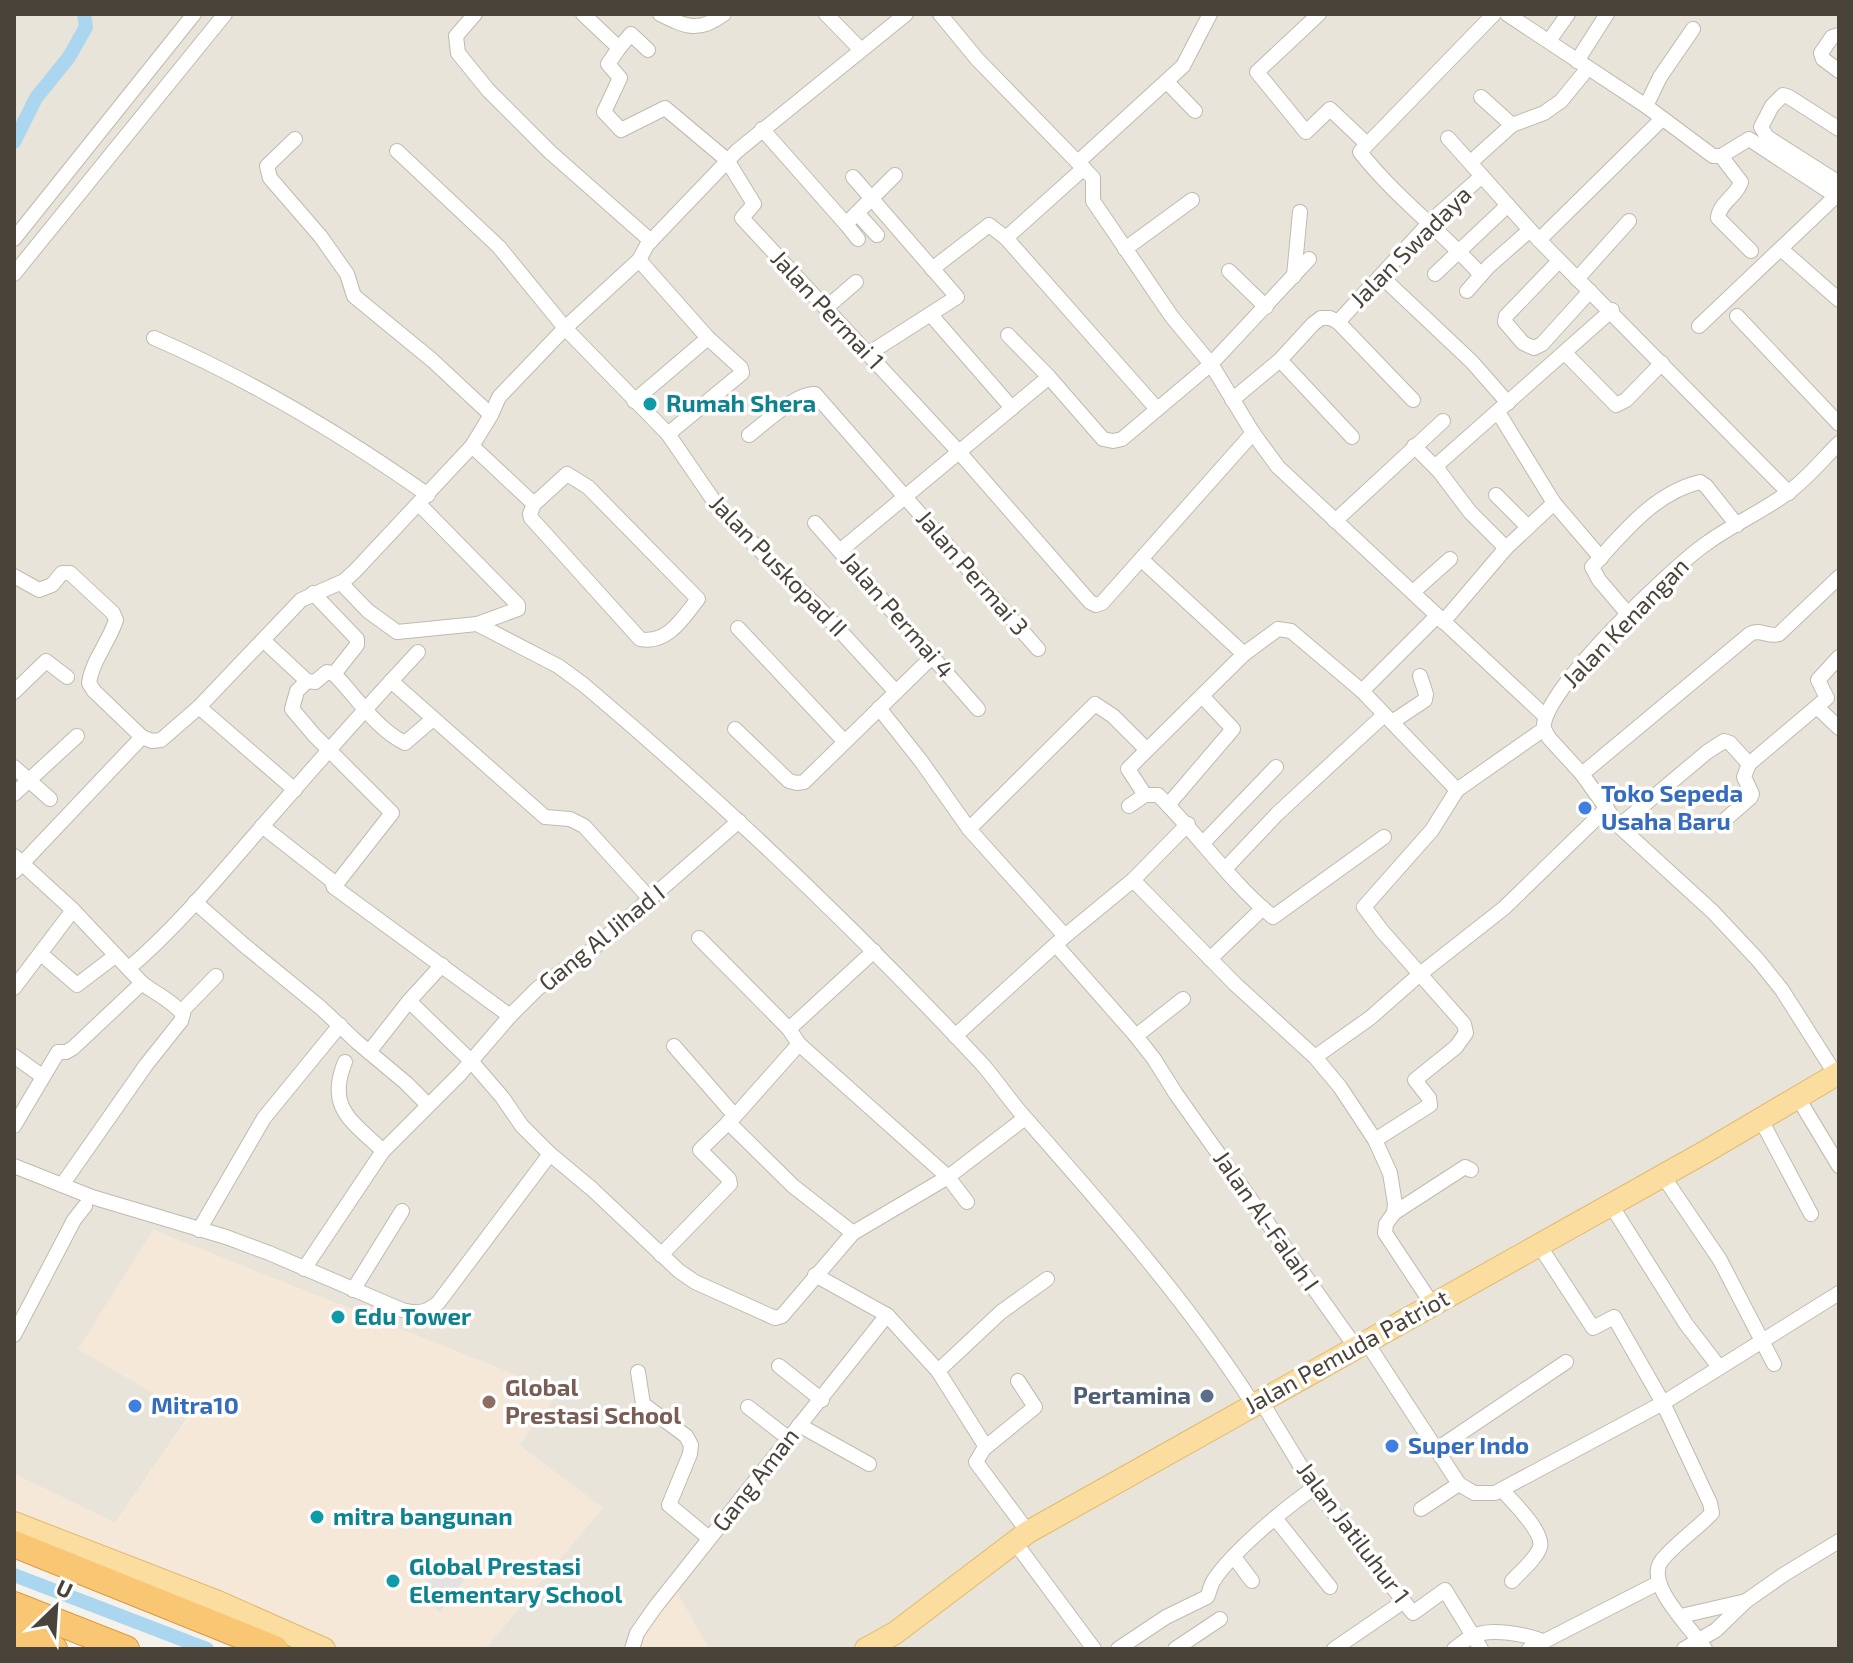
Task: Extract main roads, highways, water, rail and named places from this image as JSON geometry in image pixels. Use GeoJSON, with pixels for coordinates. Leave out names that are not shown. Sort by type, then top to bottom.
{"type":"FeatureCollection","features":[{"type":"Feature","properties":{"kind":"highway"},"geometry":{"type":"LineString","coordinates":[[14,1544],[275,1649]]}},
{"type":"Feature","properties":{"kind":"highway"},"geometry":{"type":"LineString","coordinates":[[14,1605],[126,1649]]}},
{"type":"Feature","properties":{"kind":"highway"},"geometry":{"type":"LineString","coordinates":[[14,1632],[54,1649]]}},
{"type":"Feature","properties":{"kind":"main road","name":"Jalan Pemuda Patriot"},"geometry":{"type":"LineString","coordinates":[[866,1649],[900,1641],[1021,1537],[1663,1176],[1837,1074]]}},
{"type":"Feature","properties":{"kind":"main road"},"geometry":{"type":"LineString","coordinates":[[14,1523],[205,1597],[324,1649]]}},
{"type":"Feature","properties":{"kind":"waterway"},"geometry":{"type":"LineString","coordinates":[[14,142],[36,98],[69,57],[86,27],[84,14]]}},
{"type":"Feature","properties":{"kind":"waterway"},"geometry":{"type":"LineString","coordinates":[[14,1575],[207,1649]]}},
{"type":"Feature","properties":{"kind":"place","name":"Rumah Shera"},"geometry":{"type":"Point","coordinates":[650,404]}},
{"type":"Feature","properties":{"kind":"place","name":"Toko Sepeda Usaha Baru"},"geometry":{"type":"Point","coordinates":[1585,808]}},
{"type":"Feature","properties":{"kind":"place","name":"Edu Tower"},"geometry":{"type":"Point","coordinates":[338,1317]}},
{"type":"Feature","properties":{"kind":"place","name":"Pertamina"},"geometry":{"type":"Point","coordinates":[1207,1396]}},
{"type":"Feature","properties":{"kind":"place","name":"Global Prestasi School"},"geometry":{"type":"Point","coordinates":[489,1402]}},
{"type":"Feature","properties":{"kind":"place","name":"Mitra10"},"geometry":{"type":"Point","coordinates":[135,1406]}},
{"type":"Feature","properties":{"kind":"place","name":"Super Indo"},"geometry":{"type":"Point","coordinates":[1392,1446]}},
{"type":"Feature","properties":{"kind":"place","name":"mitra bangunan"},"geometry":{"type":"Point","coordinates":[317,1517]}},
{"type":"Feature","properties":{"kind":"place","name":"Global Prestasi Elementary School"},"geometry":{"type":"Point","coordinates":[393,1581]}}]}
